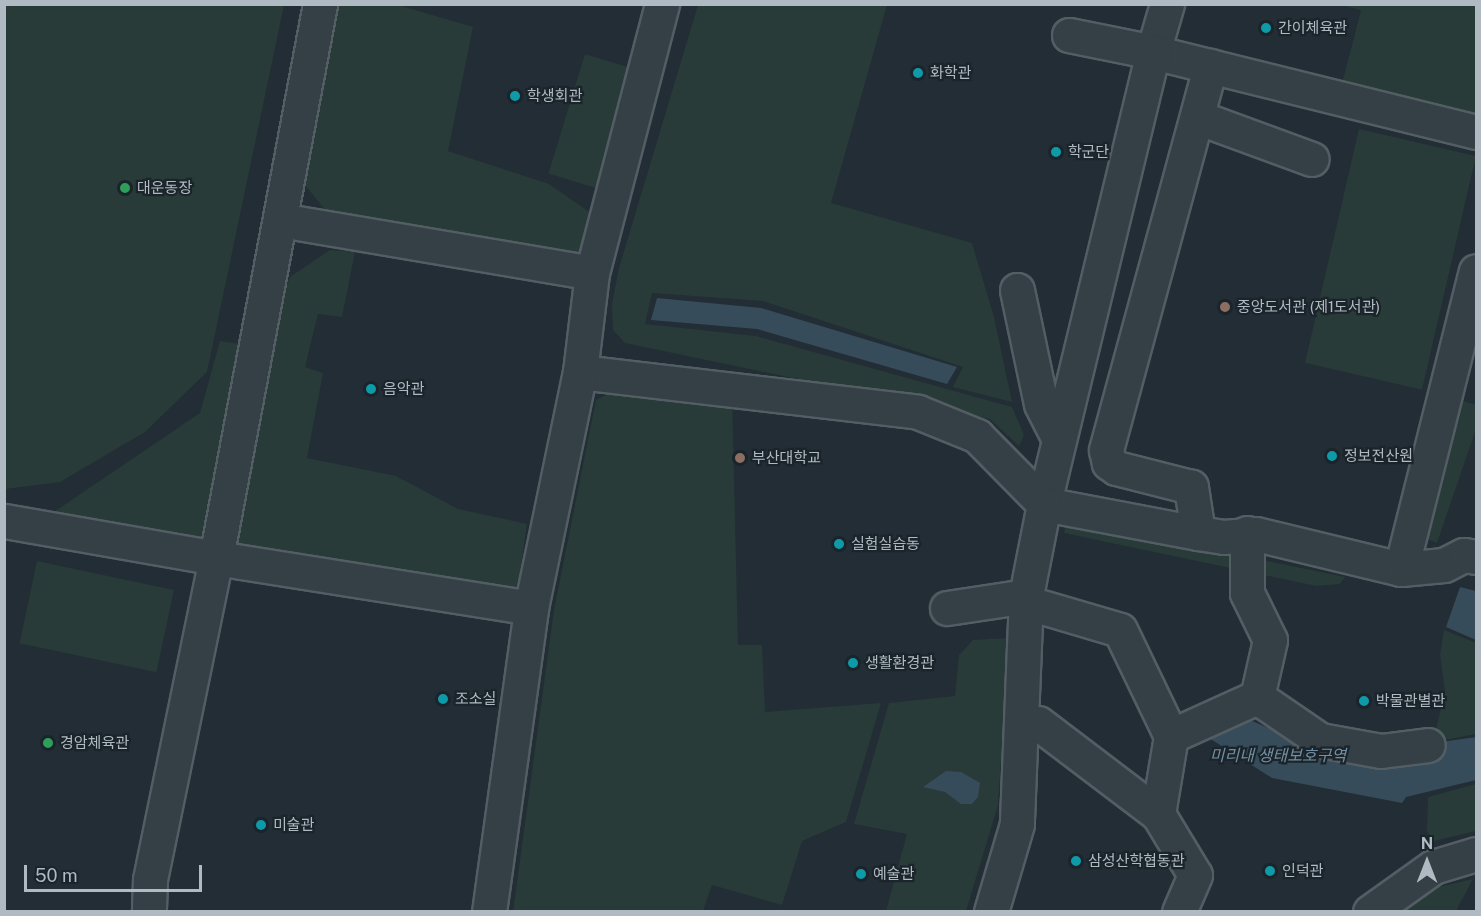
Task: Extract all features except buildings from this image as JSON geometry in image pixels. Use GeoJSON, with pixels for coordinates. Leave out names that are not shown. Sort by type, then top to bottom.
{"type":"FeatureCollection","features":[{"type":"Feature","properties":{"kind":"street"},"geometry":{"type":"LineString","coordinates":[[149,912],[150,880],[216,558],[320,4]]}},
{"type":"Feature","properties":{"kind":"street"},"geometry":{"type":"LineString","coordinates":[[489,912],[531,608],[579,372],[592,273],[662,4]]}},
{"type":"Feature","properties":{"kind":"street"},"geometry":{"type":"LineString","coordinates":[[991,912],[1017,824],[1034,601],[1044,504],[1153,52],[1167,4]]}},
{"type":"Feature","properties":{"kind":"street"},"geometry":{"type":"LineString","coordinates":[[1069,35],[1153,52],[1476,132]]}},
{"type":"Feature","properties":{"kind":"street"},"geometry":{"type":"LineString","coordinates":[[1198,533],[1191,487],[1116,468],[1109,462],[1106,450],[1210,66]]}},
{"type":"Feature","properties":{"kind":"street"},"geometry":{"type":"LineString","coordinates":[[1197,117],[1312,159]]}},
{"type":"Feature","properties":{"kind":"street"},"geometry":{"type":"LineString","coordinates":[[280,220],[592,273]]}},
{"type":"Feature","properties":{"kind":"street"},"geometry":{"type":"LineString","coordinates":[[1401,570],[1465,362],[1476,272]]}},
{"type":"Feature","properties":{"kind":"street"},"geometry":{"type":"LineString","coordinates":[[1017,290],[1041,404],[1059,439]]}},
{"type":"Feature","properties":{"kind":"street"},"geometry":{"type":"LineString","coordinates":[[579,372],[918,412],[977,436],[1044,504],[1224,537],[1247,533],[1401,570],[1444,565],[1464,555],[1476,557]]}},
{"type":"Feature","properties":{"kind":"street"},"geometry":{"type":"LineString","coordinates":[[4,521],[216,558],[531,608]]}},
{"type":"Feature","properties":{"kind":"street"},"geometry":{"type":"LineString","coordinates":[[1247,533],[1247,593],[1270,640],[1257,698]]}},
{"type":"Feature","properties":{"kind":"street"},"geometry":{"type":"LineString","coordinates":[[947,608],[1034,601],[1120,630],[1171,736],[1158,814]]}},
{"type":"Feature","properties":{"kind":"street"},"geometry":{"type":"LineString","coordinates":[[1171,736],[1257,698]]}},
{"type":"Feature","properties":{"kind":"street"},"geometry":{"type":"LineString","coordinates":[[1257,698],[1320,740],[1381,751],[1428,745]]}},
{"type":"Feature","properties":{"kind":"street"},"geometry":{"type":"LineString","coordinates":[[1038,723],[1158,814],[1195,875],[1179,912]]}},
{"type":"Feature","properties":{"kind":"street"},"geometry":{"type":"LineString","coordinates":[[1370,912],[1433,867],[1476,854]]}},
{"type":"Feature","properties":{"kind":"green space","name":"대운동장"},"geometry":{"type":"Polygon","coordinates":[[[4,5],[284,5],[207,372],[145,432],[60,482],[5,489],[4,5]]]}},
{"type":"Feature","properties":{"kind":"green space"},"geometry":{"type":"Polygon","coordinates":[[[332,5],[398,5],[473,27],[448,151],[549,184],[595,216],[585,264],[330,216],[297,175],[332,5]]]}},
{"type":"Feature","properties":{"kind":"green space"},"geometry":{"type":"Polygon","coordinates":[[[698,5],[887,5],[831,203],[972,243],[994,317],[1012,402],[953,387],[963,367],[763,301],[652,293],[645,324],[756,336],[1012,407],[1024,435],[1019,446],[990,419],[625,343],[613,330],[612,304],[619,268],[698,5]]]}},
{"type":"Feature","properties":{"kind":"green space"},"geometry":{"type":"Polygon","coordinates":[[[1341,5],[1476,5],[1476,118],[1342,84],[1361,10],[1341,5]]]}},
{"type":"Feature","properties":{"kind":"green space"},"geometry":{"type":"Polygon","coordinates":[[[585,54],[635,69],[598,189],[548,174],[585,54]]]}},
{"type":"Feature","properties":{"kind":"green space"},"geometry":{"type":"Polygon","coordinates":[[[1359,129],[1476,156],[1422,390],[1305,363],[1359,129]]]}},
{"type":"Feature","properties":{"kind":"green space"},"geometry":{"type":"Polygon","coordinates":[[[330,250],[355,252],[342,317],[318,314],[305,367],[323,373],[307,458],[396,476],[458,509],[527,524],[517,594],[234,543],[272,321],[290,277],[330,250]]]}},
{"type":"Feature","properties":{"kind":"green space"},"geometry":{"type":"Polygon","coordinates":[[[220,341],[240,344],[207,541],[51,514],[200,413],[220,341]]]}},
{"type":"Feature","properties":{"kind":"green space"},"geometry":{"type":"Polygon","coordinates":[[[614,391],[732,394],[738,645],[762,645],[765,712],[881,703],[846,822],[802,841],[782,905],[712,885],[703,911],[513,912],[554,610],[596,400],[614,391]]]}},
{"type":"Feature","properties":{"kind":"green space"},"geometry":{"type":"Polygon","coordinates":[[[1451,397],[1476,405],[1476,429],[1437,543],[1418,535],[1451,397]]]}},
{"type":"Feature","properties":{"kind":"green space"},"geometry":{"type":"Polygon","coordinates":[[[1067,520],[1345,577],[1340,584],[1316,586],[1064,533],[1067,520]]]}},
{"type":"Feature","properties":{"kind":"green space"},"geometry":{"type":"Polygon","coordinates":[[[37,561],[174,590],[156,672],[20,643],[37,561]]]}},
{"type":"Feature","properties":{"kind":"green space"},"geometry":{"type":"Polygon","coordinates":[[[1444,630],[1476,643],[1476,734],[1440,741],[1435,733],[1445,692],[1440,655],[1444,630]]]}},
{"type":"Feature","properties":{"kind":"green space"},"geometry":{"type":"Polygon","coordinates":[[[1009,638],[998,805],[966,911],[886,911],[907,834],[854,824],[889,703],[955,696],[959,655],[973,640],[1009,638]]]}},
{"type":"Feature","properties":{"kind":"green space"},"geometry":{"type":"Polygon","coordinates":[[[1476,784],[1476,831],[1434,841],[1427,832],[1428,797],[1476,784]]]}},
{"type":"Feature","properties":{"kind":"green space"},"geometry":{"type":"Polygon","coordinates":[[[1473,879],[1456,911],[1406,911],[1439,887],[1473,879]]]}},
{"type":"Feature","properties":{"kind":"water"},"geometry":{"type":"Polygon","coordinates":[[[657,298],[761,308],[957,367],[947,384],[757,329],[651,320],[657,298]]]}},
{"type":"Feature","properties":{"kind":"water"},"geometry":{"type":"Polygon","coordinates":[[[1460,587],[1476,591],[1476,640],[1446,627],[1460,587]]]}},
{"type":"Feature","properties":{"kind":"water","name":"미리내 생태보호구역"},"geometry":{"type":"Polygon","coordinates":[[[1238,715],[1337,757],[1476,737],[1476,780],[1406,797],[1402,803],[1272,778],[1198,731],[1238,715]]]}},
{"type":"Feature","properties":{"kind":"water"},"geometry":{"type":"Polygon","coordinates":[[[946,771],[961,772],[980,783],[978,797],[972,804],[961,804],[945,792],[923,787],[946,771]]]}},
{"type":"Feature","properties":{"kind":"place","name":"간이체육관"},"geometry":{"type":"Point","coordinates":[1266,28]}},
{"type":"Feature","properties":{"kind":"place","name":"화학관"},"geometry":{"type":"Point","coordinates":[918,73]}},
{"type":"Feature","properties":{"kind":"place","name":"학생회관"},"geometry":{"type":"Point","coordinates":[515,96]}},
{"type":"Feature","properties":{"kind":"place","name":"학군단"},"geometry":{"type":"Point","coordinates":[1056,152]}},
{"type":"Feature","properties":{"kind":"place","name":"대운동장"},"geometry":{"type":"Point","coordinates":[125,188]}},
{"type":"Feature","properties":{"kind":"place","name":"중앙도서관 (제1도서관)"},"geometry":{"type":"Point","coordinates":[1225,307]}},
{"type":"Feature","properties":{"kind":"place","name":"음악관"},"geometry":{"type":"Point","coordinates":[371,389]}},
{"type":"Feature","properties":{"kind":"place","name":"정보전산원"},"geometry":{"type":"Point","coordinates":[1332,456]}},
{"type":"Feature","properties":{"kind":"place","name":"부산대학교"},"geometry":{"type":"Point","coordinates":[740,458]}},
{"type":"Feature","properties":{"kind":"place","name":"실험실습동"},"geometry":{"type":"Point","coordinates":[839,544]}},
{"type":"Feature","properties":{"kind":"place","name":"생활환경관"},"geometry":{"type":"Point","coordinates":[853,663]}},
{"type":"Feature","properties":{"kind":"place","name":"조소실"},"geometry":{"type":"Point","coordinates":[443,699]}},
{"type":"Feature","properties":{"kind":"place","name":"박물관별관"},"geometry":{"type":"Point","coordinates":[1364,701]}},
{"type":"Feature","properties":{"kind":"place","name":"경암체육관"},"geometry":{"type":"Point","coordinates":[48,743]}},
{"type":"Feature","properties":{"kind":"place","name":"미술관"},"geometry":{"type":"Point","coordinates":[261,825]}},
{"type":"Feature","properties":{"kind":"place","name":"삼성산학협동관"},"geometry":{"type":"Point","coordinates":[1076,861]}},
{"type":"Feature","properties":{"kind":"place","name":"인덕관"},"geometry":{"type":"Point","coordinates":[1270,871]}},
{"type":"Feature","properties":{"kind":"place","name":"예술관"},"geometry":{"type":"Point","coordinates":[861,874]}}]}
